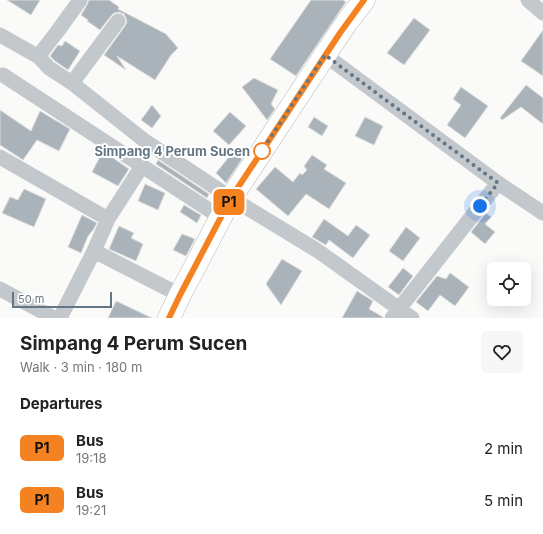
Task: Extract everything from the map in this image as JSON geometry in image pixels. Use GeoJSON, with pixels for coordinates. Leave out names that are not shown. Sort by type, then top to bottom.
{"type":"FeatureCollection","features":[{"type":"Feature","properties":{"kind":"main road"},"geometry":{"type":"LineString","coordinates":[[169,318],[231,198],[347,22],[364,0]]}},
{"type":"Feature","properties":{"kind":"street"},"geometry":{"type":"LineString","coordinates":[[39,58],[43,50],[80,0]]}},
{"type":"Feature","properties":{"kind":"street"},"geometry":{"type":"LineString","coordinates":[[528,0],[543,13]]}},
{"type":"Feature","properties":{"kind":"street"},"geometry":{"type":"LineString","coordinates":[[72,83],[118,20]]}},
{"type":"Feature","properties":{"kind":"street"},"geometry":{"type":"LineString","coordinates":[[0,35],[39,58],[49,68],[72,83],[145,141],[231,198],[318,251],[396,314],[412,318]]}},
{"type":"Feature","properties":{"kind":"street"},"geometry":{"type":"LineString","coordinates":[[325,55],[498,183],[543,213]]}},
{"type":"Feature","properties":{"kind":"street"},"geometry":{"type":"LineString","coordinates":[[3,75],[220,218]]}},
{"type":"Feature","properties":{"kind":"street"},"geometry":{"type":"LineString","coordinates":[[0,157],[108,219]]}},
{"type":"Feature","properties":{"kind":"street"},"geometry":{"type":"LineString","coordinates":[[60,318],[108,219],[142,166]]}},
{"type":"Feature","properties":{"kind":"street"},"geometry":{"type":"LineString","coordinates":[[396,314],[498,183]]}},
{"type":"Feature","properties":{"kind":"street"},"geometry":{"type":"LineString","coordinates":[[94,250],[180,295]]}},
{"type":"Feature","properties":{"kind":"street"},"geometry":{"type":"LineString","coordinates":[[0,289],[54,318]]}},
{"type":"Feature","properties":{"kind":"building"},"geometry":{"type":"Polygon","coordinates":[[[7,0],[40,0],[31,15],[7,0]]]}},
{"type":"Feature","properties":{"kind":"building"},"geometry":{"type":"Polygon","coordinates":[[[89,0],[109,0],[119,7],[118,9],[166,34],[178,48],[171,55],[155,80],[117,56],[126,70],[104,55],[125,26],[127,22],[126,18],[124,14],[119,12],[114,13],[100,30],[81,15],[89,0]]]}},
{"type":"Feature","properties":{"kind":"building"},"geometry":{"type":"Polygon","coordinates":[[[311,0],[343,0],[346,2],[296,76],[270,59],[311,0]]]}},
{"type":"Feature","properties":{"kind":"building"},"geometry":{"type":"Polygon","coordinates":[[[414,18],[430,30],[404,65],[387,53],[414,18]]]}},
{"type":"Feature","properties":{"kind":"building"},"geometry":{"type":"Polygon","coordinates":[[[543,30],[543,76],[521,61],[543,30]]]}},
{"type":"Feature","properties":{"kind":"building"},"geometry":{"type":"Polygon","coordinates":[[[65,41],[80,51],[68,70],[50,56],[58,45],[62,46],[65,41]]]}},
{"type":"Feature","properties":{"kind":"building"},"geometry":{"type":"Polygon","coordinates":[[[254,78],[278,90],[271,104],[275,109],[267,120],[242,87],[254,78]]]}},
{"type":"Feature","properties":{"kind":"building"},"geometry":{"type":"Polygon","coordinates":[[[526,85],[543,98],[543,124],[521,107],[502,120],[500,118],[526,85]]]}},
{"type":"Feature","properties":{"kind":"building"},"geometry":{"type":"Polygon","coordinates":[[[461,87],[488,106],[465,138],[447,125],[461,105],[453,99],[461,87]]]}},
{"type":"Feature","properties":{"kind":"building"},"geometry":{"type":"Polygon","coordinates":[[[152,105],[161,116],[152,128],[141,120],[152,105]]]}},
{"type":"Feature","properties":{"kind":"building"},"geometry":{"type":"Polygon","coordinates":[[[0,110],[31,131],[40,111],[70,129],[59,151],[37,140],[23,160],[0,145],[0,110]]]}},
{"type":"Feature","properties":{"kind":"building"},"geometry":{"type":"Polygon","coordinates":[[[230,112],[246,126],[229,145],[213,131],[230,112]]]}},
{"type":"Feature","properties":{"kind":"building"},"geometry":{"type":"Polygon","coordinates":[[[314,117],[328,126],[322,136],[308,127],[314,117]]]}},
{"type":"Feature","properties":{"kind":"building"},"geometry":{"type":"Polygon","coordinates":[[[365,117],[383,126],[374,145],[355,136],[365,117]]]}},
{"type":"Feature","properties":{"kind":"building"},"geometry":{"type":"Polygon","coordinates":[[[103,151],[129,169],[118,186],[92,172],[103,151]]]}},
{"type":"Feature","properties":{"kind":"building"},"geometry":{"type":"Polygon","coordinates":[[[232,153],[242,159],[226,183],[216,173],[232,153]]]}},
{"type":"Feature","properties":{"kind":"building"},"geometry":{"type":"Polygon","coordinates":[[[312,155],[327,165],[324,169],[346,183],[329,209],[306,194],[288,216],[256,189],[275,167],[293,182],[300,173],[302,175],[307,170],[304,166],[312,155]]]}},
{"type":"Feature","properties":{"kind":"building"},"geometry":{"type":"Polygon","coordinates":[[[158,160],[209,194],[207,198],[156,164],[158,160]]]}},
{"type":"Feature","properties":{"kind":"building"},"geometry":{"type":"Polygon","coordinates":[[[145,184],[165,193],[158,210],[138,201],[145,184]]]}},
{"type":"Feature","properties":{"kind":"building"},"geometry":{"type":"Polygon","coordinates":[[[24,189],[46,199],[34,227],[2,213],[10,197],[18,200],[24,189]]]}},
{"type":"Feature","properties":{"kind":"building"},"geometry":{"type":"Polygon","coordinates":[[[184,205],[201,215],[197,223],[180,212],[184,205]]]}},
{"type":"Feature","properties":{"kind":"building"},"geometry":{"type":"Polygon","coordinates":[[[486,213],[491,217],[485,224],[495,232],[485,244],[471,232],[486,213]]]}},
{"type":"Feature","properties":{"kind":"building"},"geometry":{"type":"Polygon","coordinates":[[[82,215],[97,223],[88,236],[81,253],[68,247],[82,215]]]}},
{"type":"Feature","properties":{"kind":"building"},"geometry":{"type":"Polygon","coordinates":[[[324,219],[348,236],[356,225],[370,235],[353,258],[329,240],[326,245],[312,237],[324,219]]]}},
{"type":"Feature","properties":{"kind":"building"},"geometry":{"type":"Polygon","coordinates":[[[119,226],[134,233],[131,238],[143,244],[136,261],[109,249],[119,226]]]}},
{"type":"Feature","properties":{"kind":"building"},"geometry":{"type":"Polygon","coordinates":[[[406,227],[420,238],[403,261],[389,251],[406,227]]]}},
{"type":"Feature","properties":{"kind":"building"},"geometry":{"type":"Polygon","coordinates":[[[182,234],[195,239],[186,256],[173,250],[182,234]]]}},
{"type":"Feature","properties":{"kind":"building"},"geometry":{"type":"Polygon","coordinates":[[[282,259],[302,271],[281,305],[266,284],[282,259]]]}},
{"type":"Feature","properties":{"kind":"building"},"geometry":{"type":"Polygon","coordinates":[[[403,268],[413,276],[399,295],[388,287],[403,268]]]}},
{"type":"Feature","properties":{"kind":"building"},"geometry":{"type":"Polygon","coordinates":[[[450,273],[469,287],[455,306],[440,295],[428,311],[416,302],[437,276],[446,279],[450,273]]]}},
{"type":"Feature","properties":{"kind":"building"},"geometry":{"type":"Polygon","coordinates":[[[357,291],[373,301],[369,309],[383,318],[342,318],[357,291]]]}},
{"type":"Feature","properties":{"kind":"building"},"geometry":{"type":"Polygon","coordinates":[[[116,301],[152,318],[108,318],[116,301]]]}},
{"type":"Feature","properties":{"kind":"bus line","name":"P1"},"geometry":{"type":"LineString","coordinates":[[169,318],[231,198],[347,22],[364,0]]}},
{"type":"Feature","properties":{"kind":"place","name":"Simpang 4 Perum Sucen"},"geometry":{"type":"Point","coordinates":[262,151]}},
{"type":"Feature","properties":{"kind":"route"},"geometry":{"type":"LineString","coordinates":[[262,151],[261,152],[325,55],[498,183],[480,206]]}}]}
